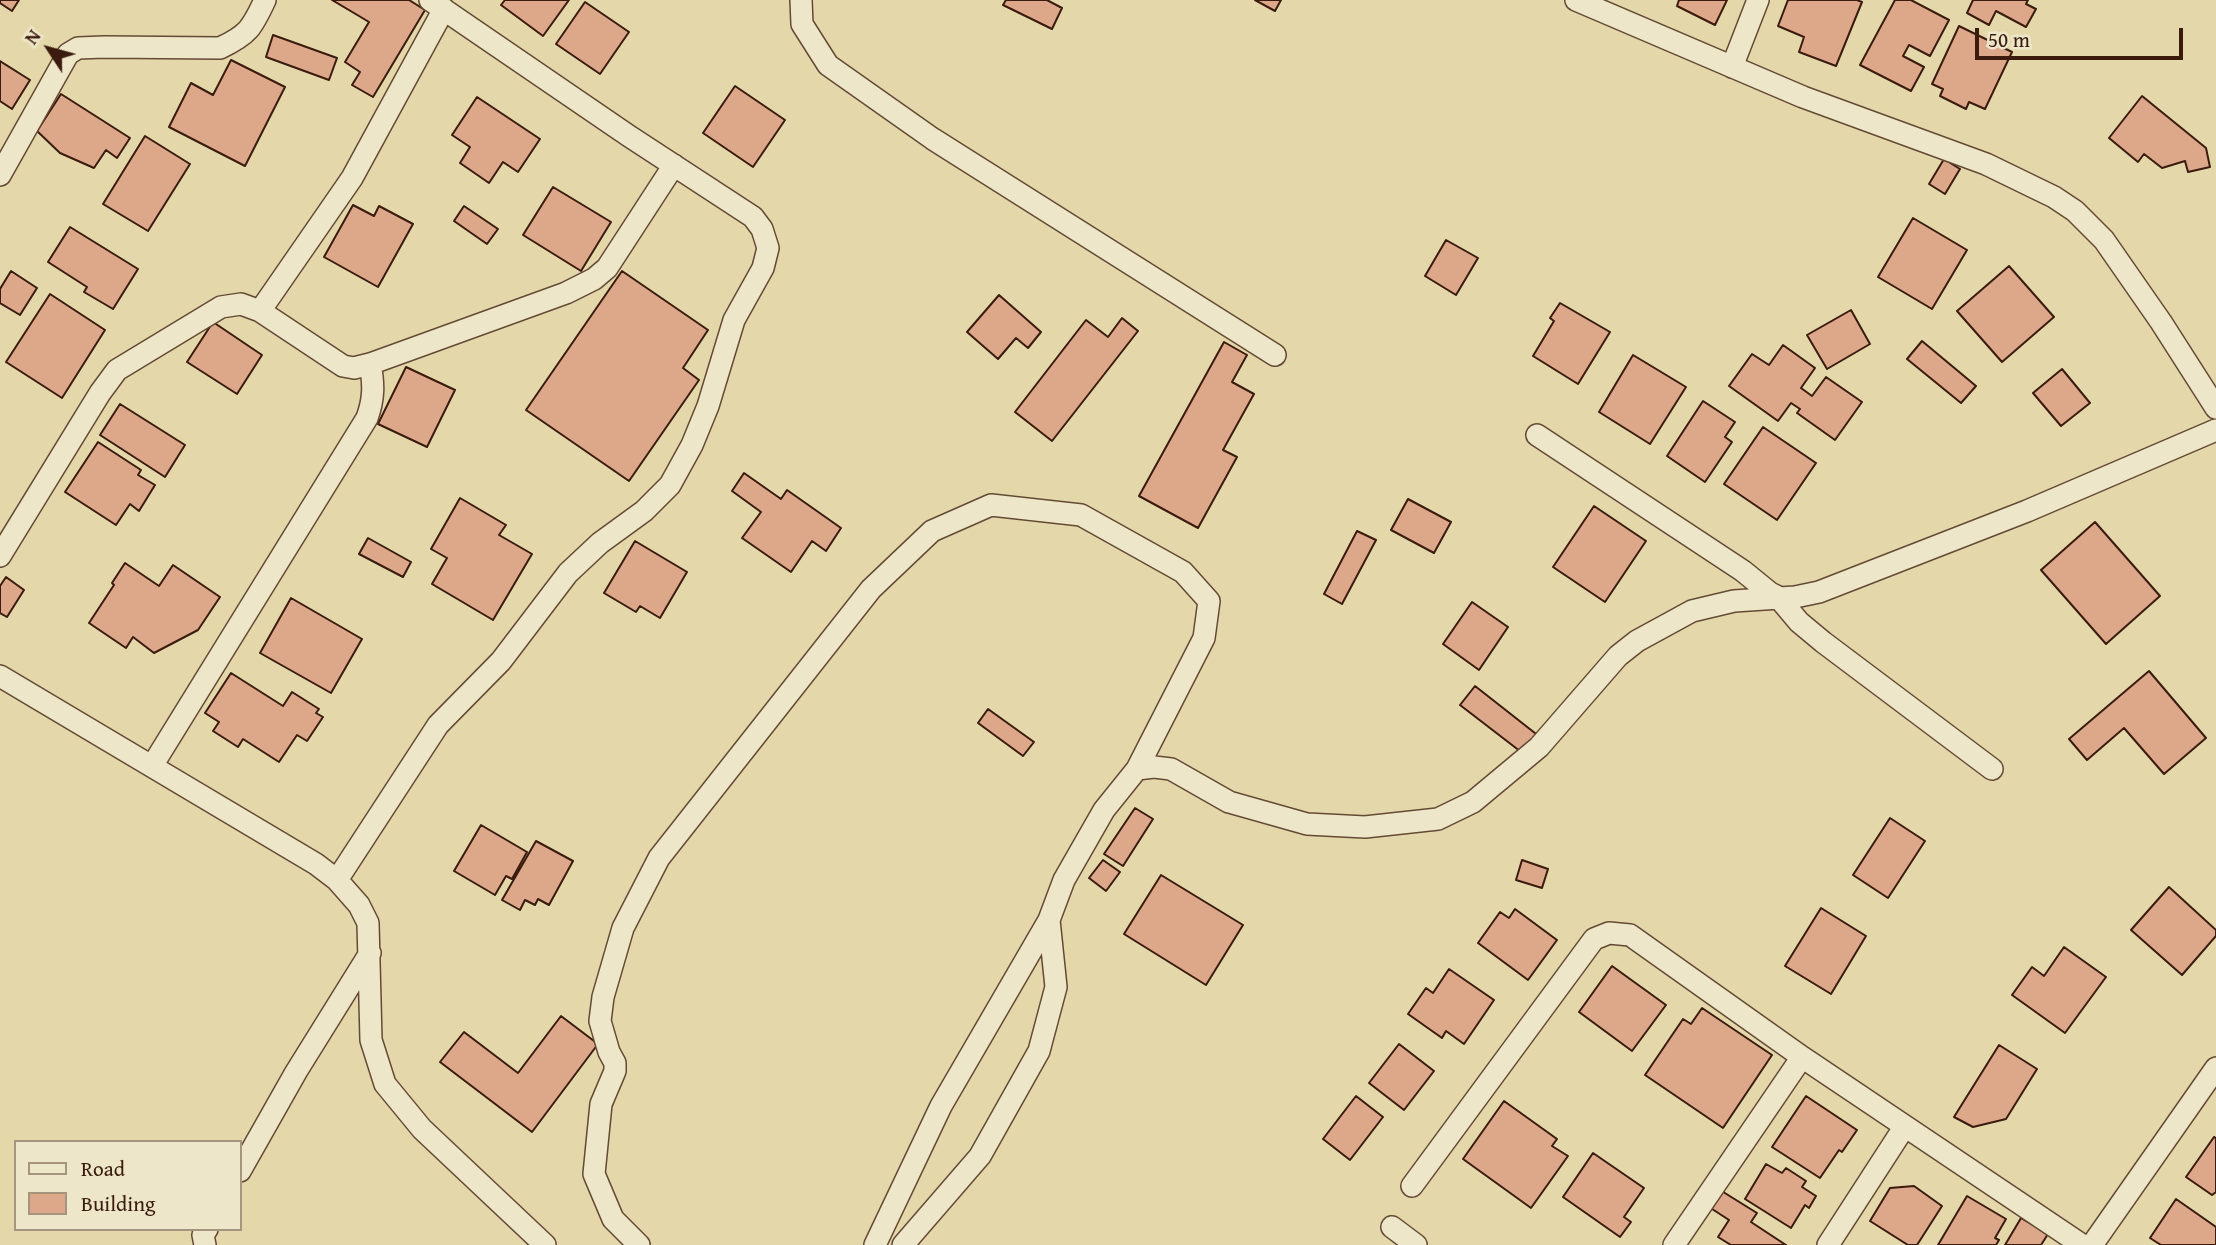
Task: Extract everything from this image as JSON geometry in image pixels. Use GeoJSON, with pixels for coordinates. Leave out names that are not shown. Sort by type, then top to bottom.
{"type":"FeatureCollection","features":[{"type":"Feature","properties":{"kind":"street"},"geometry":{"type":"LineString","coordinates":[[0,175],[68,54],[78,48],[220,48],[253,27],[265,0]]}},
{"type":"Feature","properties":{"kind":"street"},"geometry":{"type":"LineString","coordinates":[[801,0],[802,24],[828,65],[933,139],[1275,355]]}},
{"type":"Feature","properties":{"kind":"street"},"geometry":{"type":"LineString","coordinates":[[1576,0],[1803,97],[1986,164],[2054,197],[2075,211],[2104,240],[2140,289],[2216,408]]}},
{"type":"Feature","properties":{"kind":"street"},"geometry":{"type":"LineString","coordinates":[[1732,67],[1758,0]]}},
{"type":"Feature","properties":{"kind":"street"},"geometry":{"type":"LineString","coordinates":[[260,311],[352,178],[437,5],[753,217],[762,229],[768,248],[763,268],[734,320],[708,406],[692,445],[670,485],[644,511],[600,543],[568,573],[501,661],[438,725],[337,880]]}},
{"type":"Feature","properties":{"kind":"street"},"geometry":{"type":"LineString","coordinates":[[0,556],[100,393],[117,370],[222,307],[241,304],[260,311],[343,366],[354,368],[370,364],[566,293],[594,279],[607,268],[674,165]]}},
{"type":"Feature","properties":{"kind":"street"},"geometry":{"type":"LineString","coordinates":[[152,766],[367,418],[373,403],[374,382],[370,364]]}},
{"type":"Feature","properties":{"kind":"street"},"geometry":{"type":"LineString","coordinates":[[1137,769],[1171,769],[1229,802],[1307,824],[1365,827],[1438,819],[1473,802],[1539,747],[1618,656],[1637,641],[1692,611],[1734,601],[1795,597],[1819,592],[2027,512],[2216,430]]}},
{"type":"Feature","properties":{"kind":"street"},"geometry":{"type":"LineString","coordinates":[[1537,435],[1779,597],[1798,622],[1992,769]]}},
{"type":"Feature","properties":{"kind":"street"},"geometry":{"type":"LineString","coordinates":[[639,1245],[613,1219],[594,1174],[601,1104],[615,1071],[615,1063],[600,1021],[623,928],[659,858],[871,589],[932,531],[990,505],[1081,515],[1183,572],[1209,601],[1204,638],[1137,769],[1104,810],[1064,880],[1049,920],[941,1106],[875,1245]]}},
{"type":"Feature","properties":{"kind":"street"},"geometry":{"type":"LineString","coordinates":[[0,676],[316,864],[337,880],[359,905],[368,923],[371,1040],[385,1084],[422,1129],[545,1245]]}},
{"type":"Feature","properties":{"kind":"street"},"geometry":{"type":"LineString","coordinates":[[900,1244],[980,1156],[1039,1051],[1056,986],[1049,920]]}},
{"type":"Feature","properties":{"kind":"street"},"geometry":{"type":"LineString","coordinates":[[1412,1186],[1594,939],[1609,933],[1630,935],[1802,1057],[2082,1245]]}},
{"type":"Feature","properties":{"kind":"street"},"geometry":{"type":"LineString","coordinates":[[242,1167],[296,1072],[370,953]]}},
{"type":"Feature","properties":{"kind":"street"},"geometry":{"type":"LineString","coordinates":[[1674,1245],[1802,1057]]}},
{"type":"Feature","properties":{"kind":"street"},"geometry":{"type":"LineString","coordinates":[[2092,1245],[2216,1068]]}},
{"type":"Feature","properties":{"kind":"street"},"geometry":{"type":"LineString","coordinates":[[1828,1245],[1905,1126]]}},
{"type":"Feature","properties":{"kind":"street"},"geometry":{"type":"LineString","coordinates":[[1392,1227],[1416,1245]]}},
{"type":"Feature","properties":{"kind":"building"},"geometry":{"type":"Polygon","coordinates":[[[0,0],[19,0],[12,11],[0,3],[0,0]]]}},
{"type":"Feature","properties":{"kind":"building"},"geometry":{"type":"Polygon","coordinates":[[[332,0],[409,0],[425,10],[373,97],[352,85],[360,72],[345,62],[369,22],[332,0]]]}},
{"type":"Feature","properties":{"kind":"building"},"geometry":{"type":"Polygon","coordinates":[[[505,0],[569,0],[543,36],[501,5],[505,0]]]}},
{"type":"Feature","properties":{"kind":"building"},"geometry":{"type":"Polygon","coordinates":[[[1006,0],[1047,0],[1062,8],[1052,29],[1003,5],[1006,0]]]}},
{"type":"Feature","properties":{"kind":"building"},"geometry":{"type":"Polygon","coordinates":[[[1255,0],[1281,0],[1275,11],[1255,0]]]}},
{"type":"Feature","properties":{"kind":"building"},"geometry":{"type":"Polygon","coordinates":[[[1679,0],[1727,0],[1715,25],[1677,6],[1679,0]]]}},
{"type":"Feature","properties":{"kind":"building"},"geometry":{"type":"Polygon","coordinates":[[[1788,0],[1862,2],[1836,66],[1799,52],[1804,37],[1778,26],[1788,0]]]}},
{"type":"Feature","properties":{"kind":"building"},"geometry":{"type":"Polygon","coordinates":[[[1895,0],[1911,0],[1949,20],[1930,56],[1909,45],[1903,56],[1924,67],[1911,91],[1860,65],[1895,0]]]}},
{"type":"Feature","properties":{"kind":"building"},"geometry":{"type":"Polygon","coordinates":[[[1973,0],[2028,0],[2026,4],[2036,9],[2026,27],[1996,11],[1989,25],[1967,13],[1973,0]]]}},
{"type":"Feature","properties":{"kind":"building"},"geometry":{"type":"Polygon","coordinates":[[[585,2],[629,32],[600,74],[556,44],[585,2]]]}},
{"type":"Feature","properties":{"kind":"building"},"geometry":{"type":"Polygon","coordinates":[[[1959,26],[2012,52],[1985,109],[1969,102],[1966,109],[1940,96],[1943,89],[1932,84],[1959,26]]]}},
{"type":"Feature","properties":{"kind":"building"},"geometry":{"type":"Polygon","coordinates":[[[273,35],[337,58],[329,80],[266,57],[273,35]]]}},
{"type":"Feature","properties":{"kind":"building"},"geometry":{"type":"Polygon","coordinates":[[[231,60],[285,87],[245,166],[169,127],[191,83],[213,95],[231,60]]]}},
{"type":"Feature","properties":{"kind":"building"},"geometry":{"type":"Polygon","coordinates":[[[0,61],[30,80],[12,109],[0,101],[0,61]]]}},
{"type":"Feature","properties":{"kind":"building"},"geometry":{"type":"Polygon","coordinates":[[[735,86],[785,120],[753,167],[703,133],[735,86]]]}},
{"type":"Feature","properties":{"kind":"building"},"geometry":{"type":"Polygon","coordinates":[[[61,94],[130,138],[117,158],[106,150],[94,168],[60,153],[37,131],[61,94]]]}},
{"type":"Feature","properties":{"kind":"building"},"geometry":{"type":"Polygon","coordinates":[[[2142,96],[2206,148],[2210,167],[2188,172],[2185,161],[2162,168],[2144,154],[2138,162],[2109,138],[2142,96]]]}},
{"type":"Feature","properties":{"kind":"building"},"geometry":{"type":"Polygon","coordinates":[[[477,97],[540,139],[518,172],[503,162],[489,183],[460,163],[470,147],[452,135],[477,97]]]}},
{"type":"Feature","properties":{"kind":"building"},"geometry":{"type":"Polygon","coordinates":[[[145,136],[190,164],[148,231],[103,204],[145,136]]]}},
{"type":"Feature","properties":{"kind":"building"},"geometry":{"type":"Polygon","coordinates":[[[1944,159],[1960,169],[1945,194],[1929,184],[1944,159]]]}},
{"type":"Feature","properties":{"kind":"building"},"geometry":{"type":"Polygon","coordinates":[[[553,187],[611,222],[581,271],[523,235],[553,187]]]}},
{"type":"Feature","properties":{"kind":"building"},"geometry":{"type":"Polygon","coordinates":[[[353,205],[374,216],[379,206],[413,224],[378,287],[324,257],[353,205]]]}},
{"type":"Feature","properties":{"kind":"building"},"geometry":{"type":"Polygon","coordinates":[[[464,206],[498,229],[487,244],[454,221],[464,206]]]}},
{"type":"Feature","properties":{"kind":"building"},"geometry":{"type":"Polygon","coordinates":[[[1913,218],[1967,250],[1932,309],[1878,277],[1913,218]]]}},
{"type":"Feature","properties":{"kind":"building"},"geometry":{"type":"Polygon","coordinates":[[[70,227],[138,269],[113,309],[84,292],[87,287],[48,262],[70,227]]]}},
{"type":"Feature","properties":{"kind":"building"},"geometry":{"type":"Polygon","coordinates":[[[1446,240],[1478,258],[1456,295],[1425,276],[1446,240]]]}},
{"type":"Feature","properties":{"kind":"building"},"geometry":{"type":"Polygon","coordinates":[[[2009,266],[2054,317],[2002,362],[1957,311],[2009,266]]]}},
{"type":"Feature","properties":{"kind":"building"},"geometry":{"type":"Polygon","coordinates":[[[11,271],[37,288],[20,315],[0,303],[0,289],[11,271]]]}},
{"type":"Feature","properties":{"kind":"building"},"geometry":{"type":"Polygon","coordinates":[[[622,271],[708,330],[683,368],[699,380],[629,481],[526,410],[622,271]]]}},
{"type":"Feature","properties":{"kind":"building"},"geometry":{"type":"Polygon","coordinates":[[[50,294],[105,330],[62,398],[6,362],[50,294]]]}},
{"type":"Feature","properties":{"kind":"building"},"geometry":{"type":"Polygon","coordinates":[[[999,295],[1041,332],[1028,348],[1016,338],[998,359],[967,332],[999,295]]]}},
{"type":"Feature","properties":{"kind":"building"},"geometry":{"type":"Polygon","coordinates":[[[1560,303],[1610,332],[1578,384],[1533,356],[1554,321],[1550,318],[1560,303]]]}},
{"type":"Feature","properties":{"kind":"building"},"geometry":{"type":"Polygon","coordinates":[[[1851,310],[1870,344],[1827,369],[1807,335],[1851,310]]]}},
{"type":"Feature","properties":{"kind":"building"},"geometry":{"type":"Polygon","coordinates":[[[1122,318],[1138,331],[1052,441],[1015,412],[1086,320],[1108,337],[1122,318]]]}},
{"type":"Feature","properties":{"kind":"building"},"geometry":{"type":"Polygon","coordinates":[[[213,322],[262,355],[237,394],[187,362],[213,322]]]}},
{"type":"Feature","properties":{"kind":"building"},"geometry":{"type":"Polygon","coordinates":[[[1922,341],[1976,386],[1961,403],[1907,359],[1922,341]]]}},
{"type":"Feature","properties":{"kind":"building"},"geometry":{"type":"Polygon","coordinates":[[[1224,342],[1247,355],[1232,382],[1254,394],[1223,450],[1237,457],[1198,528],[1139,496],[1224,342]]]}},
{"type":"Feature","properties":{"kind":"building"},"geometry":{"type":"Polygon","coordinates":[[[1783,345],[1815,368],[1801,388],[1812,396],[1826,377],[1862,402],[1835,440],[1797,413],[1800,409],[1791,403],[1778,421],[1729,386],[1752,354],[1769,365],[1783,345]]]}},
{"type":"Feature","properties":{"kind":"building"},"geometry":{"type":"Polygon","coordinates":[[[1633,355],[1686,387],[1650,444],[1599,412],[1633,355]]]}},
{"type":"Feature","properties":{"kind":"building"},"geometry":{"type":"Polygon","coordinates":[[[406,367],[455,390],[427,447],[378,424],[406,367]]]}},
{"type":"Feature","properties":{"kind":"building"},"geometry":{"type":"Polygon","coordinates":[[[2062,369],[2090,403],[2061,426],[2033,393],[2062,369]]]}},
{"type":"Feature","properties":{"kind":"building"},"geometry":{"type":"Polygon","coordinates":[[[1703,401],[1735,422],[1725,437],[1732,442],[1705,482],[1667,456],[1703,401]]]}},
{"type":"Feature","properties":{"kind":"building"},"geometry":{"type":"Polygon","coordinates":[[[120,404],[185,445],[165,477],[100,435],[120,404]]]}},
{"type":"Feature","properties":{"kind":"building"},"geometry":{"type":"Polygon","coordinates":[[[1763,427],[1816,463],[1777,520],[1724,484],[1763,427]]]}},
{"type":"Feature","properties":{"kind":"building"},"geometry":{"type":"Polygon","coordinates":[[[98,442],[141,470],[138,475],[155,485],[139,511],[130,504],[116,525],[65,492],[98,442]]]}},
{"type":"Feature","properties":{"kind":"building"},"geometry":{"type":"Polygon","coordinates":[[[744,473],[781,499],[787,490],[841,528],[826,551],[812,541],[791,572],[742,538],[761,512],[732,491],[744,473]]]}},
{"type":"Feature","properties":{"kind":"building"},"geometry":{"type":"Polygon","coordinates":[[[460,498],[506,525],[499,535],[532,554],[493,620],[432,584],[447,558],[431,549],[460,498]]]}},
{"type":"Feature","properties":{"kind":"building"},"geometry":{"type":"Polygon","coordinates":[[[1408,499],[1451,522],[1434,553],[1391,530],[1408,499]]]}},
{"type":"Feature","properties":{"kind":"building"},"geometry":{"type":"Polygon","coordinates":[[[1594,506],[1646,541],[1605,602],[1553,567],[1594,506]]]}},
{"type":"Feature","properties":{"kind":"building"},"geometry":{"type":"Polygon","coordinates":[[[2095,522],[2160,596],[2106,644],[2041,570],[2095,522]]]}},
{"type":"Feature","properties":{"kind":"building"},"geometry":{"type":"Polygon","coordinates":[[[1357,531],[1376,540],[1342,604],[1324,594],[1357,531]]]}},
{"type":"Feature","properties":{"kind":"building"},"geometry":{"type":"Polygon","coordinates":[[[368,538],[411,562],[403,577],[359,554],[368,538]]]}},
{"type":"Feature","properties":{"kind":"building"},"geometry":{"type":"Polygon","coordinates":[[[635,541],[687,572],[660,618],[640,606],[636,612],[604,593],[635,541]]]}},
{"type":"Feature","properties":{"kind":"building"},"geometry":{"type":"Polygon","coordinates":[[[125,563],[159,586],[173,565],[220,597],[198,630],[154,653],[133,637],[126,648],[89,623],[125,563]]]}},
{"type":"Feature","properties":{"kind":"building"},"geometry":{"type":"Polygon","coordinates":[[[6,577],[24,590],[7,617],[0,613],[0,586],[6,577]]]}},
{"type":"Feature","properties":{"kind":"building"},"geometry":{"type":"Polygon","coordinates":[[[291,598],[362,639],[331,693],[260,653],[291,598]]]}},
{"type":"Feature","properties":{"kind":"building"},"geometry":{"type":"Polygon","coordinates":[[[1472,602],[1508,627],[1479,670],[1443,644],[1472,602]]]}},
{"type":"Feature","properties":{"kind":"building"},"geometry":{"type":"Polygon","coordinates":[[[2149,671],[2206,738],[2164,774],[2124,728],[2087,760],[2069,739],[2149,671]]]}},
{"type":"Feature","properties":{"kind":"building"},"geometry":{"type":"Polygon","coordinates":[[[231,673],[283,706],[292,692],[319,709],[316,713],[323,717],[307,741],[297,735],[279,762],[243,739],[238,747],[213,731],[219,722],[205,713],[231,673]]]}},
{"type":"Feature","properties":{"kind":"building"},"geometry":{"type":"Polygon","coordinates":[[[1475,686],[1540,737],[1525,755],[1460,705],[1475,686]]]}},
{"type":"Feature","properties":{"kind":"building"},"geometry":{"type":"Polygon","coordinates":[[[988,709],[1034,742],[1023,756],[978,723],[988,709]]]}},
{"type":"Feature","properties":{"kind":"building"},"geometry":{"type":"Polygon","coordinates":[[[1135,808],[1153,819],[1123,866],[1104,854],[1135,808]]]}},
{"type":"Feature","properties":{"kind":"building"},"geometry":{"type":"Polygon","coordinates":[[[1890,818],[1925,841],[1888,898],[1853,875],[1890,818]]]}},
{"type":"Feature","properties":{"kind":"building"},"geometry":{"type":"Polygon","coordinates":[[[481,825],[527,852],[512,879],[506,876],[495,895],[454,871],[481,825]]]}},
{"type":"Feature","properties":{"kind":"building"},"geometry":{"type":"Polygon","coordinates":[[[536,841],[573,861],[549,905],[538,899],[535,905],[525,900],[520,910],[502,900],[536,841]]]}},
{"type":"Feature","properties":{"kind":"building"},"geometry":{"type":"Polygon","coordinates":[[[1103,860],[1120,872],[1106,891],[1089,878],[1103,860]]]}},
{"type":"Feature","properties":{"kind":"building"},"geometry":{"type":"Polygon","coordinates":[[[1522,860],[1548,869],[1542,888],[1516,880],[1522,860]]]}},
{"type":"Feature","properties":{"kind":"building"},"geometry":{"type":"Polygon","coordinates":[[[1161,875],[1243,925],[1206,985],[1124,934],[1161,875]]]}},
{"type":"Feature","properties":{"kind":"building"},"geometry":{"type":"Polygon","coordinates":[[[2169,887],[2216,930],[2216,936],[2182,975],[2131,930],[2169,887]]]}},
{"type":"Feature","properties":{"kind":"building"},"geometry":{"type":"Polygon","coordinates":[[[1821,908],[1866,936],[1831,994],[1785,966],[1821,908]]]}},
{"type":"Feature","properties":{"kind":"building"},"geometry":{"type":"Polygon","coordinates":[[[1515,909],[1557,940],[1528,980],[1478,943],[1500,912],[1509,918],[1515,909]]]}},
{"type":"Feature","properties":{"kind":"building"},"geometry":{"type":"Polygon","coordinates":[[[2064,947],[2106,977],[2065,1033],[2012,995],[2032,967],[2044,976],[2064,947]]]}},
{"type":"Feature","properties":{"kind":"building"},"geometry":{"type":"Polygon","coordinates":[[[1612,966],[1666,1005],[1632,1051],[1579,1012],[1612,966]]]}},
{"type":"Feature","properties":{"kind":"building"},"geometry":{"type":"Polygon","coordinates":[[[1449,969],[1494,1000],[1464,1044],[1446,1031],[1442,1038],[1408,1014],[1426,988],[1433,993],[1449,969]]]}},
{"type":"Feature","properties":{"kind":"building"},"geometry":{"type":"Polygon","coordinates":[[[1702,1008],[1772,1055],[1723,1128],[1645,1075],[1683,1019],[1691,1024],[1702,1008]]]}},
{"type":"Feature","properties":{"kind":"building"},"geometry":{"type":"Polygon","coordinates":[[[561,1016],[598,1044],[532,1132],[440,1062],[464,1032],[518,1073],[561,1016]]]}},
{"type":"Feature","properties":{"kind":"building"},"geometry":{"type":"Polygon","coordinates":[[[1399,1044],[1434,1071],[1404,1110],[1369,1083],[1399,1044]]]}},
{"type":"Feature","properties":{"kind":"building"},"geometry":{"type":"Polygon","coordinates":[[[1999,1045],[2037,1069],[2006,1119],[1973,1127],[1954,1117],[1999,1045]]]}},
{"type":"Feature","properties":{"kind":"building"},"geometry":{"type":"Polygon","coordinates":[[[1356,1096],[1383,1117],[1350,1160],[1323,1139],[1356,1096]]]}},
{"type":"Feature","properties":{"kind":"building"},"geometry":{"type":"Polygon","coordinates":[[[1806,1096],[1857,1130],[1820,1178],[1772,1147],[1806,1096]]]}},
{"type":"Feature","properties":{"kind":"building"},"geometry":{"type":"Polygon","coordinates":[[[1504,1101],[1557,1139],[1552,1146],[1568,1156],[1531,1208],[1463,1159],[1504,1101]]]}},
{"type":"Feature","properties":{"kind":"building"},"geometry":{"type":"Polygon","coordinates":[[[2214,1137],[2216,1192],[2212,1195],[2186,1177],[2214,1137]]]}},
{"type":"Feature","properties":{"kind":"building"},"geometry":{"type":"Polygon","coordinates":[[[1593,1153],[1644,1188],[1624,1217],[1631,1222],[1620,1237],[1563,1197],[1593,1153]]]}},
{"type":"Feature","properties":{"kind":"building"},"geometry":{"type":"Polygon","coordinates":[[[1766,1164],[1782,1173],[1786,1168],[1806,1181],[1802,1187],[1816,1196],[1809,1208],[1805,1205],[1791,1228],[1745,1199],[1766,1164]]]}},
{"type":"Feature","properties":{"kind":"building"},"geometry":{"type":"Polygon","coordinates":[[[1914,1186],[1942,1206],[1917,1245],[1908,1245],[1870,1221],[1890,1188],[1914,1186]]]}},
{"type":"Feature","properties":{"kind":"building"},"geometry":{"type":"Polygon","coordinates":[[[1720,1190],[1757,1213],[1751,1222],[1786,1245],[1731,1245],[1718,1237],[1729,1220],[1709,1207],[1720,1190]]]}},
{"type":"Feature","properties":{"kind":"building"},"geometry":{"type":"Polygon","coordinates":[[[1967,1196],[2006,1219],[1995,1238],[1999,1240],[1996,1245],[1938,1245],[1967,1196]]]}},
{"type":"Feature","properties":{"kind":"building"},"geometry":{"type":"Polygon","coordinates":[[[2176,1199],[2216,1227],[2216,1245],[2161,1245],[2150,1238],[2176,1199]]]}},
{"type":"Feature","properties":{"kind":"building"},"geometry":{"type":"Polygon","coordinates":[[[2021,1218],[2048,1234],[2041,1245],[2005,1245],[2021,1218]]]}}]}
